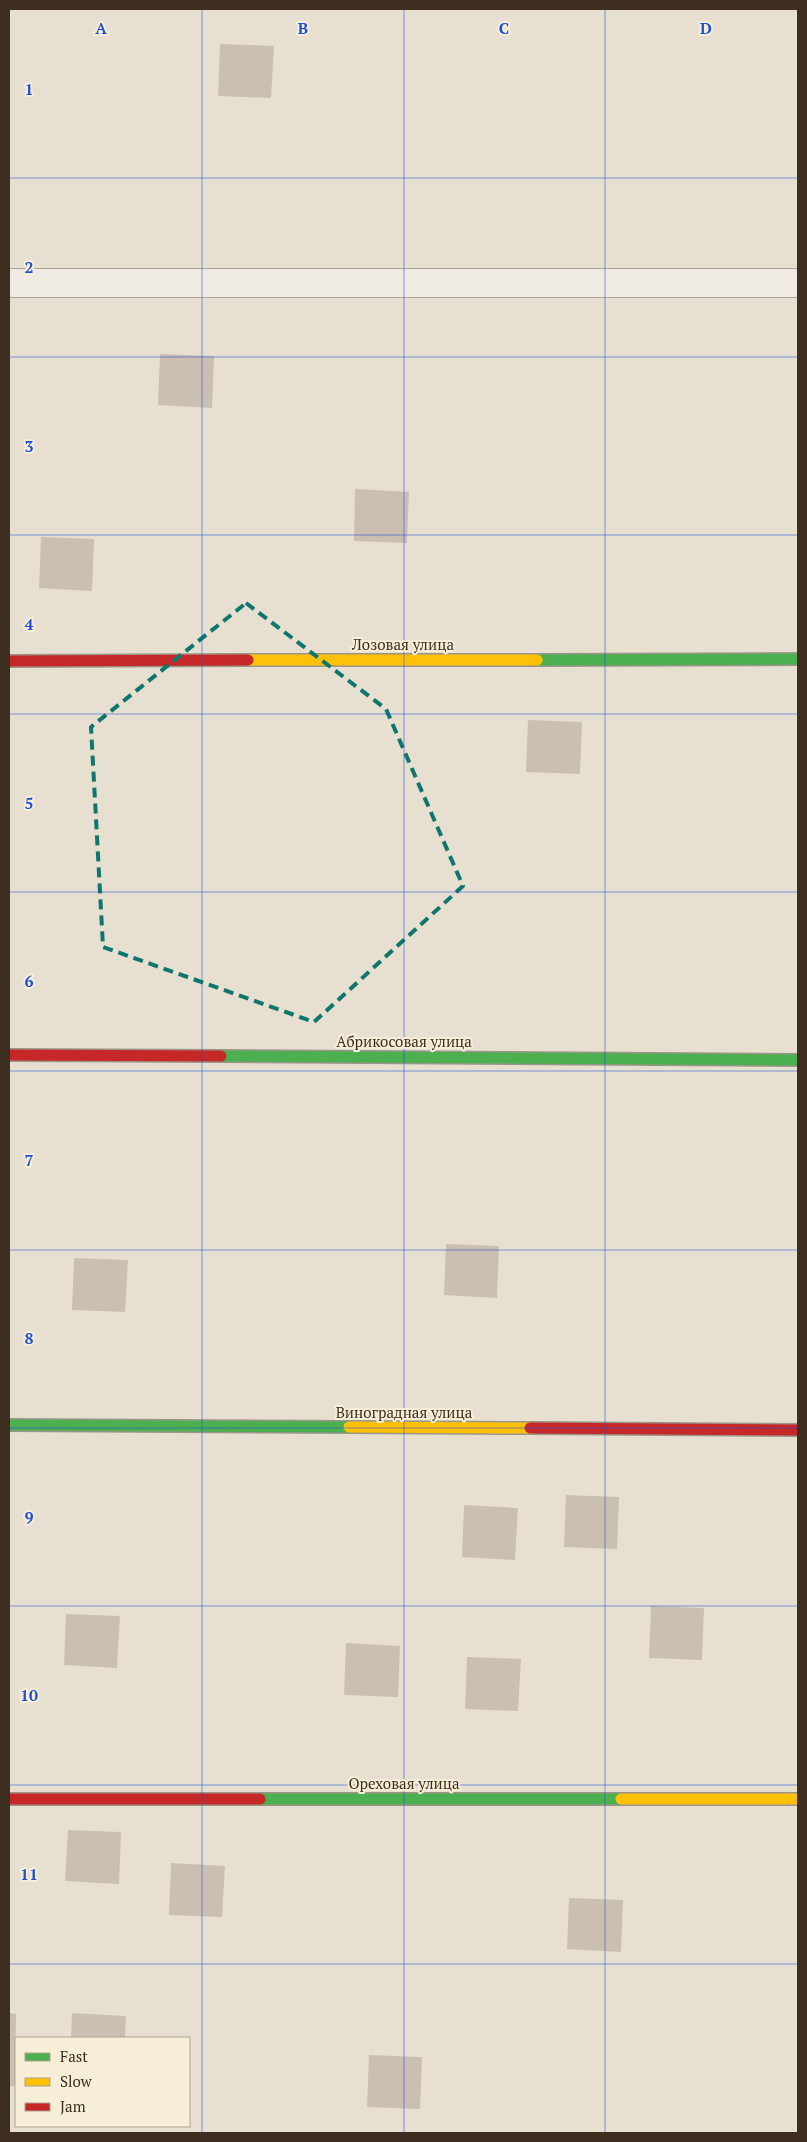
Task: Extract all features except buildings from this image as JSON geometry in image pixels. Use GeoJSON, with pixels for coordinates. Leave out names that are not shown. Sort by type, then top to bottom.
{"type":"FeatureCollection","features":[{"type":"Feature","properties":{"kind":"street"},"geometry":{"type":"LineString","coordinates":[[9,283],[798,283]]}},
{"type":"Feature","properties":{"kind":"street","name":"Лозовая улица"},"geometry":{"type":"LineString","coordinates":[[9,660],[798,659]]}},
{"type":"Feature","properties":{"kind":"street","name":"Абрикосовая улица"},"geometry":{"type":"LineString","coordinates":[[9,1055],[798,1060]]}},
{"type":"Feature","properties":{"kind":"street","name":"Виноградная улица"},"geometry":{"type":"LineString","coordinates":[[9,1425],[798,1430]]}},
{"type":"Feature","properties":{"kind":"street","name":"Ореховая улица"},"geometry":{"type":"LineString","coordinates":[[9,1799],[798,1799]]}},
{"type":"Feature","properties":{"kind":"highlighted area"},"geometry":{"type":"Polygon","coordinates":[[[246,603],[386,709],[463,886],[314,1022],[103,947],[91,727],[246,603]]]}},
{"type":"Feature","properties":{"kind":"traffic: fast"},"geometry":{"type":"LineString","coordinates":[[537,660],[798,659]]}},
{"type":"Feature","properties":{"kind":"traffic: fast"},"geometry":{"type":"LineString","coordinates":[[221,1056],[798,1060]]}},
{"type":"Feature","properties":{"kind":"traffic: fast"},"geometry":{"type":"LineString","coordinates":[[9,1425],[349,1427]]}},
{"type":"Feature","properties":{"kind":"traffic: fast"},"geometry":{"type":"LineString","coordinates":[[260,1799],[621,1799]]}},
{"type":"Feature","properties":{"kind":"traffic: slow"},"geometry":{"type":"LineString","coordinates":[[248,660],[537,660]]}},
{"type":"Feature","properties":{"kind":"traffic: slow"},"geometry":{"type":"LineString","coordinates":[[349,1427],[530,1428]]}},
{"type":"Feature","properties":{"kind":"traffic: slow"},"geometry":{"type":"LineString","coordinates":[[621,1799],[798,1799]]}},
{"type":"Feature","properties":{"kind":"traffic: jam"},"geometry":{"type":"LineString","coordinates":[[9,661],[248,660]]}},
{"type":"Feature","properties":{"kind":"traffic: jam"},"geometry":{"type":"LineString","coordinates":[[9,1055],[221,1056]]}},
{"type":"Feature","properties":{"kind":"traffic: jam"},"geometry":{"type":"LineString","coordinates":[[530,1428],[798,1430]]}},
{"type":"Feature","properties":{"kind":"traffic: jam"},"geometry":{"type":"LineString","coordinates":[[9,1799],[260,1799]]}}]}
